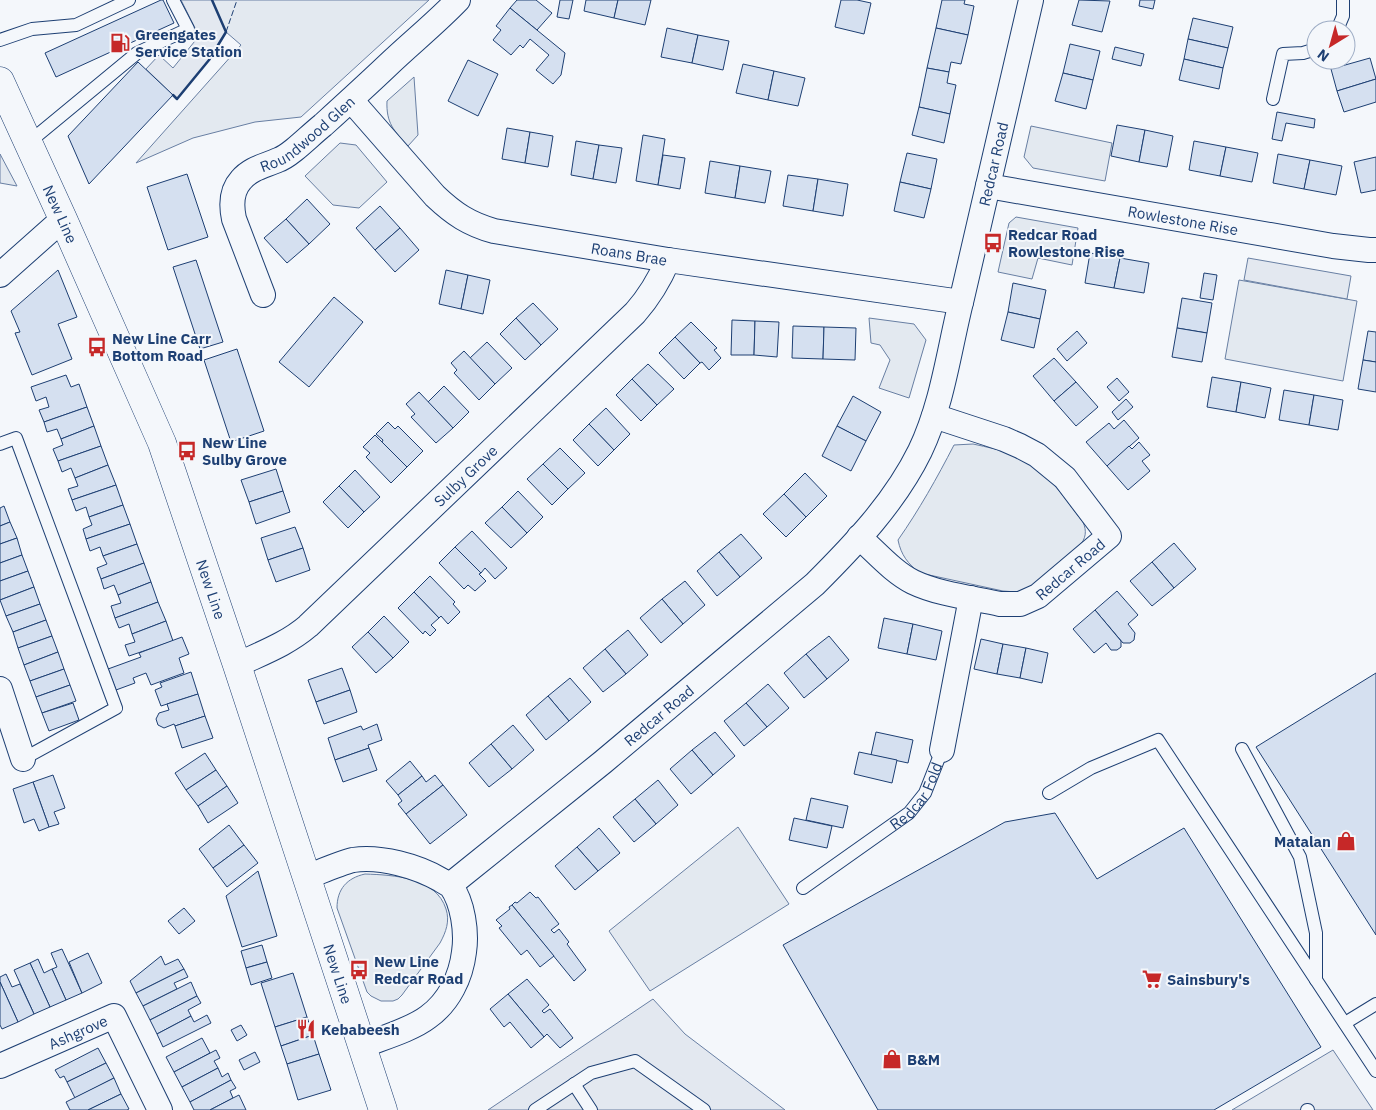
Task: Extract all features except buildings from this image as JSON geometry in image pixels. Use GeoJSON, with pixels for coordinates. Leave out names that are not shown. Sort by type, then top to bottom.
{"type":"FeatureCollection","features":[{"type":"Feature","properties":{"kind":"main road","name":"New Line"},"geometry":{"type":"LineString","coordinates":[[0,82],[64,219],[162,443],[383,1110]]}},
{"type":"Feature","properties":{"kind":"street","name":"Roundwood Glen"},"geometry":{"type":"LineString","coordinates":[[263,295],[234,219],[232,198],[235,189],[248,173],[280,160],[295,150],[458,0]]}},
{"type":"Feature","properties":{"kind":"street","name":"Redcar Road"},"geometry":{"type":"LineString","coordinates":[[450,885],[603,762],[815,584],[882,511],[903,482],[920,450],[934,416],[948,363],[1031,0]]}},
{"type":"Feature","properties":{"kind":"street","name":"Roans Brae"},"geometry":{"type":"LineString","coordinates":[[351,100],[435,196],[448,208],[470,222],[494,232],[668,260],[961,302]]}},
{"type":"Feature","properties":{"kind":"street","name":"Rowlestone Rise"},"geometry":{"type":"LineString","coordinates":[[988,186],[1333,246],[1376,250]]}},
{"type":"Feature","properties":{"kind":"street"},"geometry":{"type":"LineString","coordinates":[[0,275],[64,219]]}},
{"type":"Feature","properties":{"kind":"street","name":"Sulby Grove"},"geometry":{"type":"LineString","coordinates":[[237,665],[281,645],[295,637],[308,626],[635,313],[649,298],[668,260]]}},
{"type":"Feature","properties":{"kind":"street","name":"Redcar Road"},"geometry":{"type":"LineString","coordinates":[[859,537],[912,581],[932,589],[1010,605],[1020,604],[1038,596],[1109,536],[1065,478],[1037,455],[1004,440],[934,416]]}},
{"type":"Feature","properties":{"kind":"street","name":"Redcar Fold"},"geometry":{"type":"LineString","coordinates":[[942,750],[971,598]]}},
{"type":"Feature","properties":{"kind":"street"},"geometry":{"type":"LineString","coordinates":[[0,689],[23,758]]}},
{"type":"Feature","properties":{"kind":"street"},"geometry":{"type":"LineString","coordinates":[[307,877],[353,860],[394,862],[413,867],[450,885],[459,904],[465,924],[466,945],[462,966],[454,985],[443,1003],[428,1017],[407,1028],[362,1046]]}},
{"type":"Feature","properties":{"kind":"street","name":"Ashgrove"},"geometry":{"type":"LineString","coordinates":[[0,1066],[114,1016],[160,1110]]}},
{"type":"Feature","properties":{"kind":"lane"},"geometry":{"type":"LineString","coordinates":[[0,40],[32,29],[76,25],[129,0]]}},
{"type":"Feature","properties":{"kind":"lane"},"geometry":{"type":"LineString","coordinates":[[28,143],[136,52],[188,29],[173,0]]}},
{"type":"Feature","properties":{"kind":"lane"},"geometry":{"type":"LineString","coordinates":[[1341,20],[1343,0]]}},
{"type":"Feature","properties":{"kind":"lane"},"geometry":{"type":"LineString","coordinates":[[1273,99],[1283,54],[1306,52]]}},
{"type":"Feature","properties":{"kind":"lane"},"geometry":{"type":"LineString","coordinates":[[0,444],[16,438],[116,708],[23,758]]}},
{"type":"Feature","properties":{"kind":"lane"},"geometry":{"type":"LineString","coordinates":[[1050,793],[1091,768],[1158,740],[1376,1071]]}},
{"type":"Feature","properties":{"kind":"lane","name":"Redcar Fold"},"geometry":{"type":"LineString","coordinates":[[803,888],[909,813],[925,793],[942,750]]}},
{"type":"Feature","properties":{"kind":"lane"},"geometry":{"type":"LineString","coordinates":[[1242,750],[1300,857],[1316,933],[1316,980]]}},
{"type":"Feature","properties":{"kind":"lane"},"geometry":{"type":"LineString","coordinates":[[1345,1023],[1376,1004]]}},
{"type":"Feature","properties":{"kind":"lane"},"geometry":{"type":"LineString","coordinates":[[535,1110],[592,1073],[635,1061],[704,1110]]}},
{"type":"Feature","properties":{"kind":"lane"},"geometry":{"type":"LineString","coordinates":[[574,1084],[591,1110]]}},
{"type":"Feature","properties":{"kind":"shaded area"},"geometry":{"type":"Polygon","coordinates":[[[181,0],[212,0],[226,32],[209,60],[177,99],[146,69],[159,55],[173,68],[199,36],[181,0]]]}},
{"type":"Feature","properties":{"kind":"shaded area"},"geometry":{"type":"Polygon","coordinates":[[[212,0],[429,0],[301,117],[255,122],[193,138],[136,163],[241,45],[226,32],[212,0]]]}},
{"type":"Feature","properties":{"kind":"shaded area"},"geometry":{"type":"Polygon","coordinates":[[[414,77],[418,135],[408,146],[392,126],[388,115],[387,101],[414,77]]]}},
{"type":"Feature","properties":{"kind":"shaded area"},"geometry":{"type":"Polygon","coordinates":[[[1031,126],[1112,143],[1105,181],[1033,168],[1024,157],[1031,126]]]}},
{"type":"Feature","properties":{"kind":"shaded area"},"geometry":{"type":"Polygon","coordinates":[[[340,143],[356,145],[387,182],[359,208],[333,205],[305,176],[340,143]]]}},
{"type":"Feature","properties":{"kind":"shaded area"},"geometry":{"type":"Polygon","coordinates":[[[0,154],[17,186],[0,183],[0,154]]]}},
{"type":"Feature","properties":{"kind":"shaded area"},"geometry":{"type":"Polygon","coordinates":[[[1016,217],[1078,228],[1072,265],[1038,258],[1032,279],[998,272],[1009,223],[1016,217]]]}},
{"type":"Feature","properties":{"kind":"shaded area"},"geometry":{"type":"Polygon","coordinates":[[[1248,258],[1351,276],[1347,299],[1244,280],[1248,258]]]}},
{"type":"Feature","properties":{"kind":"shaded area"},"geometry":{"type":"Polygon","coordinates":[[[1239,280],[1357,301],[1343,381],[1225,359],[1239,280]]]}},
{"type":"Feature","properties":{"kind":"shaded area"},"geometry":{"type":"Polygon","coordinates":[[[869,318],[914,324],[926,340],[909,398],[879,388],[890,360],[880,345],[871,343],[869,318]]]}},
{"type":"Feature","properties":{"kind":"shaded area"},"geometry":{"type":"Polygon","coordinates":[[[973,444],[1014,455],[1035,467],[1061,493],[1084,525],[1084,538],[1079,546],[1030,587],[1017,592],[1003,591],[920,573],[906,559],[899,545],[898,540],[928,494],[954,445],[973,444]]]}},
{"type":"Feature","properties":{"kind":"shaded area"},"geometry":{"type":"Polygon","coordinates":[[[738,827],[789,904],[650,991],[609,931],[738,827]]]}},
{"type":"Feature","properties":{"kind":"shaded area"},"geometry":{"type":"Polygon","coordinates":[[[365,874],[400,877],[423,884],[441,898],[447,913],[447,926],[440,943],[402,995],[393,1001],[381,1001],[367,992],[337,908],[337,901],[344,885],[353,878],[365,874]]]}},
{"type":"Feature","properties":{"kind":"shaded area"},"geometry":{"type":"Polygon","coordinates":[[[653,999],[685,1034],[785,1110],[488,1110],[653,999]]]}},
{"type":"Feature","properties":{"kind":"shaded area"},"geometry":{"type":"Polygon","coordinates":[[[1333,1050],[1373,1110],[1232,1110],[1333,1050]]]}},
{"type":"Feature","properties":{"kind":"fence"},"geometry":{"type":"LineString","coordinates":[[226,32],[237,0]]}},
{"type":"Feature","properties":{"kind":"wall"},"geometry":{"type":"LineString","coordinates":[[173,95],[177,99],[209,60],[226,32],[212,0]]}},
{"type":"Feature","properties":{"kind":"place","name":"Greengates Service Station"},"geometry":{"type":"Point","coordinates":[120,43]}},
{"type":"Feature","properties":{"kind":"place","name":"Redcar Road Rowlestone Rise"},"geometry":{"type":"Point","coordinates":[993,243]}},
{"type":"Feature","properties":{"kind":"place","name":"New Line Carr Bottom Road"},"geometry":{"type":"Point","coordinates":[97,347]}},
{"type":"Feature","properties":{"kind":"place","name":"New Line Sulby Grove"},"geometry":{"type":"Point","coordinates":[187,451]}},
{"type":"Feature","properties":{"kind":"place","name":"Matalan"},"geometry":{"type":"Point","coordinates":[1346,841]}},
{"type":"Feature","properties":{"kind":"place","name":"New Line Redcar Road"},"geometry":{"type":"Point","coordinates":[359,970]}},
{"type":"Feature","properties":{"kind":"place","name":"Sainsbury's"},"geometry":{"type":"Point","coordinates":[1152,979]}},
{"type":"Feature","properties":{"kind":"place","name":"Kebabeesh"},"geometry":{"type":"Point","coordinates":[306,1029]}},
{"type":"Feature","properties":{"kind":"place","name":"B&M"},"geometry":{"type":"Point","coordinates":[892,1059]}}]}
